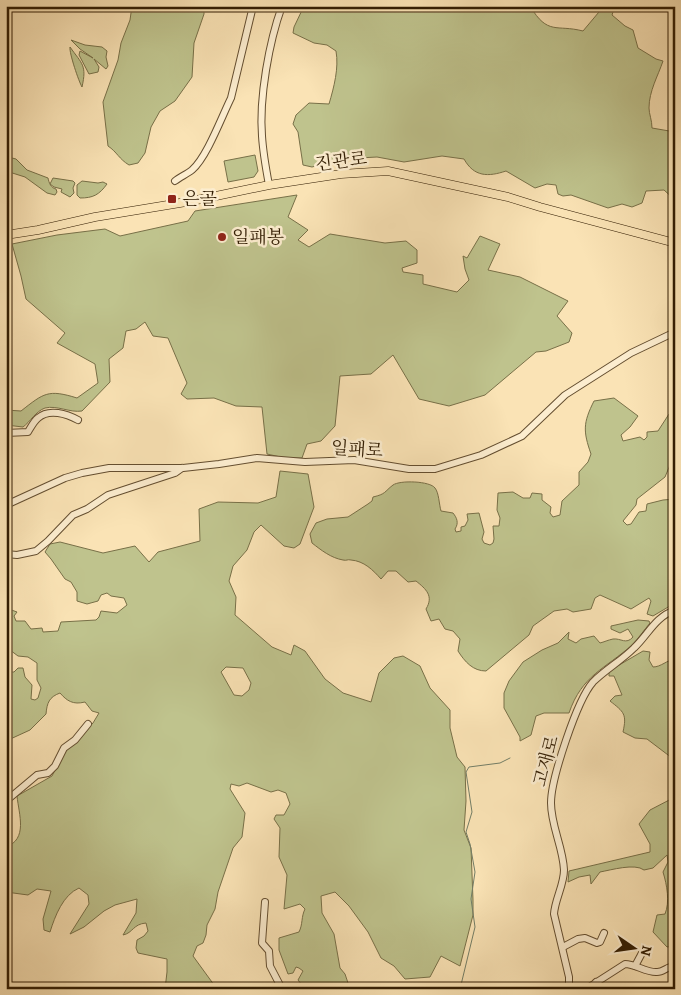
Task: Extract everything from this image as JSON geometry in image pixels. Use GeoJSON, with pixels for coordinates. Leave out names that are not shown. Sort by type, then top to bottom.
{"type":"FeatureCollection","features":[{"type":"Feature","properties":{"kind":"main road","name":"진관로"},"geometry":{"type":"LineString","coordinates":[[6,235],[269,185],[342,174],[388,171],[508,197],[675,243]]}},
{"type":"Feature","properties":{"kind":"street"},"geometry":{"type":"LineString","coordinates":[[175,181],[192,170],[199,162],[231,98],[253,6]]}},
{"type":"Feature","properties":{"kind":"street"},"geometry":{"type":"LineString","coordinates":[[269,185],[263,144],[262,109],[265,80],[277,19],[282,6]]}},
{"type":"Feature","properties":{"kind":"street","name":"일패로"},"geometry":{"type":"LineString","coordinates":[[6,506],[65,478],[109,468],[183,468],[257,458],[305,462],[354,460],[409,469],[436,468],[481,454],[522,436],[565,395],[632,353],[675,332]]}},
{"type":"Feature","properties":{"kind":"street"},"geometry":{"type":"LineString","coordinates":[[6,434],[28,432],[38,418],[48,413],[67,414],[78,420]]}},
{"type":"Feature","properties":{"kind":"street"},"geometry":{"type":"LineString","coordinates":[[6,554],[17,555],[36,551],[73,515],[87,509],[108,495],[175,473],[183,468]]}},
{"type":"Feature","properties":{"kind":"street","name":"고재로"},"geometry":{"type":"LineString","coordinates":[[569,989],[569,976],[554,914],[564,873],[551,805],[552,792],[570,728],[583,697],[592,684],[608,668],[634,648],[657,621],[668,612],[675,610]]}},
{"type":"Feature","properties":{"kind":"street"},"geometry":{"type":"LineString","coordinates":[[6,800],[37,775],[48,773],[56,766],[64,748],[75,740],[88,724]]}},
{"type":"Feature","properties":{"kind":"street"},"geometry":{"type":"LineString","coordinates":[[264,902],[262,943],[269,952],[270,966],[282,989]]}},
{"type":"Feature","properties":{"kind":"street"},"geometry":{"type":"LineString","coordinates":[[562,947],[578,939],[585,938],[597,943],[600,942],[604,933]]}},
{"type":"Feature","properties":{"kind":"street"},"geometry":{"type":"LineString","coordinates":[[635,966],[642,953]]}},
{"type":"Feature","properties":{"kind":"street"},"geometry":{"type":"LineString","coordinates":[[586,989],[622,965],[627,964],[656,972],[675,966]]}},
{"type":"Feature","properties":{"kind":"street"},"geometry":{"type":"LineString","coordinates":[[596,982],[603,989]]}},
{"type":"Feature","properties":{"kind":"green space"},"geometry":{"type":"Polygon","coordinates":[[[132,6],[204,6],[204,14],[194,43],[192,77],[175,101],[160,111],[151,127],[145,153],[138,163],[129,165],[108,146],[103,102],[118,60],[121,43],[130,20],[132,6]]]}},
{"type":"Feature","properties":{"kind":"green space"},"geometry":{"type":"Polygon","coordinates":[[[304,6],[530,6],[542,22],[548,25],[583,31],[604,6],[615,6],[612,15],[633,30],[638,48],[663,61],[652,90],[649,110],[652,128],[675,132],[675,200],[664,190],[646,191],[642,203],[632,207],[622,204],[608,208],[571,195],[563,196],[558,194],[556,185],[547,184],[535,188],[506,171],[487,175],[482,174],[472,169],[464,159],[442,156],[404,162],[377,157],[341,159],[312,167],[303,165],[298,132],[293,124],[296,115],[309,103],[329,104],[337,64],[336,51],[327,45],[314,43],[293,33],[304,6]]]}},
{"type":"Feature","properties":{"kind":"green space"},"geometry":{"type":"Polygon","coordinates":[[[71,40],[85,45],[102,47],[107,51],[108,66],[106,69],[94,59],[99,67],[98,72],[89,74],[79,55],[80,51],[93,58],[71,40]]]}},
{"type":"Feature","properties":{"kind":"green space"},"geometry":{"type":"Polygon","coordinates":[[[70,47],[84,69],[82,87],[73,61],[70,47]]]}},
{"type":"Feature","properties":{"kind":"green space"},"geometry":{"type":"Polygon","coordinates":[[[255,155],[258,171],[254,177],[228,182],[224,161],[255,155]]]}},
{"type":"Feature","properties":{"kind":"green space"},"geometry":{"type":"Polygon","coordinates":[[[12,158],[16,159],[27,170],[48,178],[50,185],[56,189],[55,195],[47,193],[25,177],[6,171],[6,166],[11,164],[12,158]]]}},
{"type":"Feature","properties":{"kind":"green space"},"geometry":{"type":"Polygon","coordinates":[[[53,178],[73,181],[75,183],[74,193],[70,197],[61,192],[62,189],[54,187],[50,184],[53,178]]]}},
{"type":"Feature","properties":{"kind":"green space"},"geometry":{"type":"Polygon","coordinates":[[[82,181],[103,182],[107,184],[95,195],[80,198],[77,195],[77,185],[82,181]]]}},
{"type":"Feature","properties":{"kind":"green space"},"geometry":{"type":"Polygon","coordinates":[[[297,195],[288,217],[308,230],[298,240],[309,247],[330,234],[385,243],[406,241],[417,250],[417,263],[402,268],[403,272],[423,275],[423,284],[457,292],[469,280],[463,256],[467,258],[480,236],[500,244],[488,270],[520,277],[568,301],[557,316],[572,333],[569,342],[546,351],[536,352],[485,395],[449,406],[419,399],[393,355],[371,374],[340,376],[335,426],[321,441],[307,444],[302,458],[285,458],[267,454],[262,407],[236,406],[214,398],[187,399],[181,394],[187,383],[168,338],[153,336],[145,322],[136,329],[126,331],[123,348],[109,359],[110,382],[82,411],[50,407],[39,412],[23,427],[6,425],[6,410],[21,411],[35,400],[47,394],[53,393],[77,398],[98,383],[95,364],[57,343],[65,333],[26,299],[12,244],[57,235],[105,229],[120,236],[188,221],[195,211],[297,195]]]}},
{"type":"Feature","properties":{"kind":"green space"},"geometry":{"type":"Polygon","coordinates":[[[614,398],[638,416],[621,435],[623,441],[640,437],[644,440],[647,437],[647,432],[658,431],[669,414],[675,412],[675,453],[665,477],[637,499],[636,505],[623,521],[627,525],[631,524],[639,512],[646,511],[647,504],[675,499],[675,603],[653,616],[647,614],[651,601],[649,598],[631,609],[600,595],[595,598],[591,609],[573,612],[567,609],[554,611],[533,626],[529,635],[486,671],[481,671],[470,665],[458,651],[460,639],[453,631],[445,629],[439,619],[431,621],[426,609],[429,600],[428,593],[416,581],[408,582],[396,571],[388,571],[381,579],[364,564],[334,557],[312,543],[310,534],[316,523],[327,519],[348,517],[372,501],[373,497],[383,494],[393,485],[402,482],[427,484],[435,488],[441,511],[453,513],[456,517],[456,532],[461,531],[461,527],[465,526],[468,520],[467,514],[479,513],[484,532],[482,539],[484,543],[490,545],[494,539],[493,526],[499,526],[500,518],[497,510],[498,493],[513,492],[523,498],[530,498],[532,493],[542,494],[542,500],[551,507],[550,513],[553,517],[560,515],[562,501],[579,485],[579,472],[588,462],[591,454],[585,427],[590,409],[594,401],[614,398]]]}},
{"type":"Feature","properties":{"kind":"green space"},"geometry":{"type":"Polygon","coordinates":[[[280,471],[308,474],[314,507],[300,544],[294,548],[284,546],[261,525],[254,532],[247,550],[233,566],[229,581],[236,597],[235,615],[272,647],[291,655],[294,645],[305,651],[325,679],[343,693],[371,702],[379,673],[394,658],[403,656],[420,666],[430,688],[450,710],[450,728],[457,757],[465,767],[466,801],[464,830],[471,848],[473,915],[460,966],[441,956],[430,977],[405,979],[394,966],[381,958],[368,932],[349,906],[335,892],[321,896],[322,913],[334,934],[340,968],[345,974],[350,989],[305,989],[298,980],[303,971],[296,967],[293,973],[288,974],[279,950],[279,938],[299,932],[305,909],[300,904],[284,909],[287,875],[279,857],[280,828],[274,819],[276,815],[284,815],[290,804],[286,793],[278,790],[271,792],[247,783],[239,786],[231,784],[230,789],[245,813],[242,837],[233,848],[218,892],[215,909],[207,925],[203,943],[197,946],[193,956],[217,989],[165,989],[167,959],[138,953],[136,948],[137,940],[148,931],[146,923],[138,925],[123,935],[136,913],[137,899],[115,905],[84,927],[70,934],[89,904],[88,895],[79,888],[73,891],[64,901],[50,932],[44,930],[43,919],[51,891],[37,889],[28,895],[6,892],[6,847],[13,843],[20,832],[17,796],[52,776],[63,754],[93,723],[99,713],[92,711],[85,702],[71,702],[60,693],[51,699],[46,714],[30,730],[6,741],[6,672],[14,672],[18,668],[23,668],[25,677],[32,685],[31,699],[35,700],[38,698],[41,688],[37,680],[37,663],[28,657],[18,656],[6,647],[6,643],[9,642],[6,634],[6,608],[17,612],[14,616],[16,621],[25,621],[31,629],[42,628],[43,632],[58,631],[61,622],[96,620],[101,611],[117,613],[127,605],[124,598],[111,596],[107,593],[101,595],[98,601],[87,604],[77,601],[77,592],[71,582],[65,579],[45,552],[50,544],[60,542],[103,553],[135,546],[149,562],[158,552],[200,541],[199,509],[218,502],[258,503],[276,497],[280,471]],[[226,667],[221,672],[234,695],[242,696],[249,690],[251,683],[243,668],[226,667]]]}},
{"type":"Feature","properties":{"kind":"green space"},"geometry":{"type":"Polygon","coordinates":[[[638,620],[649,621],[650,623],[632,645],[588,681],[574,700],[569,713],[544,713],[536,716],[531,735],[520,741],[520,737],[504,708],[504,693],[509,681],[523,662],[558,643],[569,632],[568,639],[576,643],[581,639],[594,636],[600,643],[613,639],[628,641],[633,637],[628,629],[620,633],[611,629],[611,626],[638,620]]]}},
{"type":"Feature","properties":{"kind":"green space"},"geometry":{"type":"Polygon","coordinates":[[[643,651],[650,652],[649,660],[653,667],[675,659],[675,769],[672,758],[647,739],[635,738],[623,732],[625,721],[623,714],[610,701],[615,696],[622,695],[614,676],[609,676],[609,671],[643,651]]]}},
{"type":"Feature","properties":{"kind":"green space"},"geometry":{"type":"Polygon","coordinates":[[[675,797],[675,946],[667,947],[653,932],[657,915],[665,914],[667,909],[666,882],[663,872],[668,862],[667,855],[653,868],[644,870],[629,867],[600,872],[591,884],[590,875],[568,882],[569,871],[650,852],[650,844],[639,824],[650,810],[675,797]]]}},
{"type":"Feature","properties":{"kind":"waterway"},"geometry":{"type":"LineString","coordinates":[[460,989],[475,927],[471,899],[475,872],[466,832],[472,812],[466,772],[469,767],[500,763],[510,758]]}},
{"type":"Feature","properties":{"kind":"place","name":"은골"},"geometry":{"type":"Point","coordinates":[172,199]}},
{"type":"Feature","properties":{"kind":"place","name":"일패봉"},"geometry":{"type":"Point","coordinates":[222,237]}}]}
